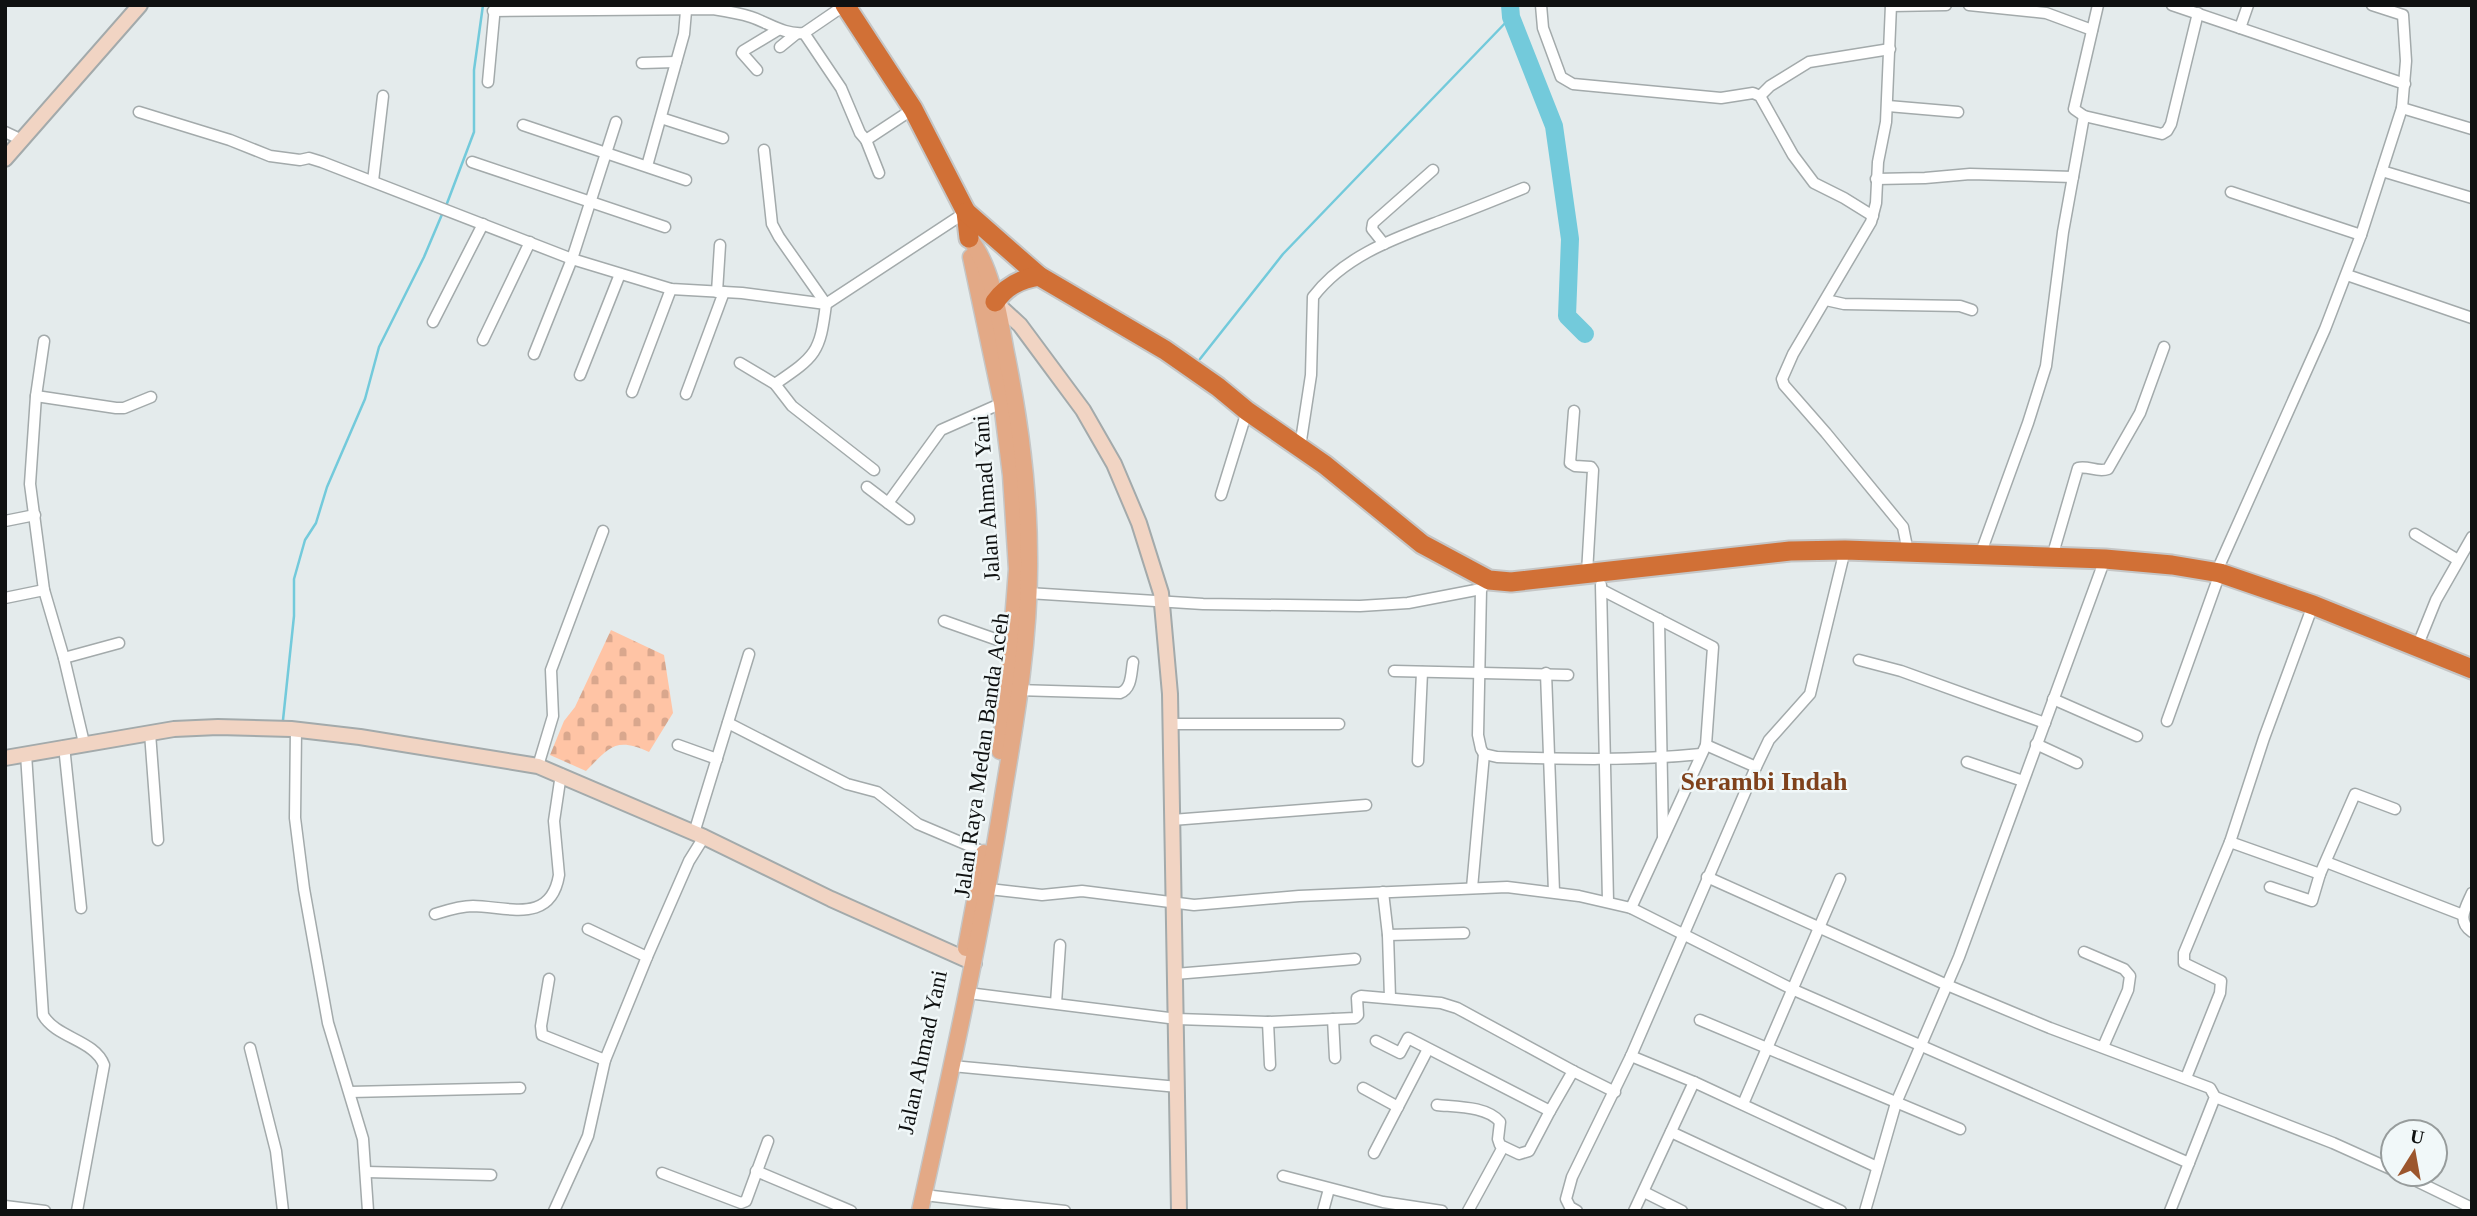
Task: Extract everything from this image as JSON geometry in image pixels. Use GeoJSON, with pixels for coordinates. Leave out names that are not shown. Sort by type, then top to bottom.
{"type":"FeatureCollection","features":[{"type":"Feature","properties":{"kind":"highway","name":"Jalan Raya Medan Banda Aceh"},"geometry":{"type":"LineString","coordinates":[[845,5],[913,109],[966,212],[969,238]]}},
{"type":"Feature","properties":{"kind":"highway"},"geometry":{"type":"LineString","coordinates":[[966,212],[1039,276],[1164,351],[1218,387],[1247,411],[1300,447],[1422,544],[1485,585],[1595,578],[1790,551],[1845,550],[2105,559],[2172,565],[2218,573],[2313,604],[2472,669]]}},
{"type":"Feature","properties":{"kind":"highway"},"geometry":{"type":"LineString","coordinates":[[995,302],[1000,294],[1017,281],[1039,276]]}},
{"type":"Feature","properties":{"kind":"main road","name":"Jalan Raya Medan Banda Aceh"},"geometry":{"type":"LineString","coordinates":[[922,1203],[968,993],[970,961],[989,889],[1028,593],[1025,476],[1013,384],[995,302],[978,250],[969,238]]}},
{"type":"Feature","properties":{"kind":"main road","name":"Jalan Ahmad Yani"},"geometry":{"type":"LineString","coordinates":[[912,1211],[970,961],[984,852],[1014,690],[1012,645],[1017,569],[1011,475],[1002,403],[969,251],[969,238]]}},
{"type":"Feature","properties":{"kind":"street"},"geometry":{"type":"LineString","coordinates":[[5,159],[140,5]]}},
{"type":"Feature","properties":{"kind":"street"},"geometry":{"type":"LineString","coordinates":[[745,5],[754,18]]}},
{"type":"Feature","properties":{"kind":"street"},"geometry":{"type":"LineString","coordinates":[[780,47],[845,5]]}},
{"type":"Feature","properties":{"kind":"street"},"geometry":{"type":"LineString","coordinates":[[1541,5],[1543,28],[1561,77],[1573,83],[1726,98],[1753,93],[1760,96],[1793,155],[1814,183],[1873,216]]}},
{"type":"Feature","properties":{"kind":"street"},"geometry":{"type":"LineString","coordinates":[[1908,552],[1903,527],[1784,385],[1782,379],[1793,354],[1873,216],[1888,106],[1891,6],[1946,5]]}},
{"type":"Feature","properties":{"kind":"street"},"geometry":{"type":"LineString","coordinates":[[1969,5],[2046,13],[2092,30]]}},
{"type":"Feature","properties":{"kind":"street"},"geometry":{"type":"LineString","coordinates":[[2098,5],[2074,109],[2084,117],[2161,134],[2167,131],[2171,124],[2198,13]]}},
{"type":"Feature","properties":{"kind":"street"},"geometry":{"type":"LineString","coordinates":[[2172,5],[2405,85]]}},
{"type":"Feature","properties":{"kind":"street"},"geometry":{"type":"LineString","coordinates":[[2240,28],[2248,5]]}},
{"type":"Feature","properties":{"kind":"street"},"geometry":{"type":"LineString","coordinates":[[2167,721],[2218,573],[2347,275],[2402,108],[2405,85],[2403,15],[2372,5]]}},
{"type":"Feature","properties":{"kind":"street"},"geometry":{"type":"LineString","coordinates":[[488,82],[494,8],[712,7],[735,12],[778,30],[800,34],[841,88],[879,173]]}},
{"type":"Feature","properties":{"kind":"street"},"geometry":{"type":"LineString","coordinates":[[647,166],[684,34],[684,8]]}},
{"type":"Feature","properties":{"kind":"street"},"geometry":{"type":"LineString","coordinates":[[757,70],[742,52],[778,30]]}},
{"type":"Feature","properties":{"kind":"street"},"geometry":{"type":"LineString","coordinates":[[1760,96],[1809,62],[1890,49]]}},
{"type":"Feature","properties":{"kind":"street"},"geometry":{"type":"LineString","coordinates":[[642,63],[676,62]]}},
{"type":"Feature","properties":{"kind":"street"},"geometry":{"type":"LineString","coordinates":[[373,181],[383,96]]}},
{"type":"Feature","properties":{"kind":"street"},"geometry":{"type":"LineString","coordinates":[[1888,106],[1958,112]]}},
{"type":"Feature","properties":{"kind":"street"},"geometry":{"type":"LineString","coordinates":[[2402,108],[2472,129]]}},
{"type":"Feature","properties":{"kind":"street"},"geometry":{"type":"LineString","coordinates":[[866,140],[913,109]]}},
{"type":"Feature","properties":{"kind":"street"},"geometry":{"type":"LineString","coordinates":[[139,112],[230,140],[270,156],[300,160],[309,158],[572,259],[671,289],[826,304],[966,212]]}},
{"type":"Feature","properties":{"kind":"street"},"geometry":{"type":"LineString","coordinates":[[1980,555],[2046,366],[2063,232],[2084,117]]}},
{"type":"Feature","properties":{"kind":"street"},"geometry":{"type":"LineString","coordinates":[[661,118],[723,138]]}},
{"type":"Feature","properties":{"kind":"street"},"geometry":{"type":"LineString","coordinates":[[534,354],[572,259],[616,122]]}},
{"type":"Feature","properties":{"kind":"street"},"geometry":{"type":"LineString","coordinates":[[523,125],[685,180]]}},
{"type":"Feature","properties":{"kind":"street"},"geometry":{"type":"LineString","coordinates":[[5,132],[22,140]]}},
{"type":"Feature","properties":{"kind":"street"},"geometry":{"type":"LineString","coordinates":[[764,150],[772,224],[826,304],[822,335],[813,356],[775,384]]}},
{"type":"Feature","properties":{"kind":"street"},"geometry":{"type":"LineString","coordinates":[[472,162],[665,227]]}},
{"type":"Feature","properties":{"kind":"street"},"geometry":{"type":"LineString","coordinates":[[1384,244],[1372,229],[1373,223],[1433,170]]}},
{"type":"Feature","properties":{"kind":"street"},"geometry":{"type":"LineString","coordinates":[[2382,171],[2472,198]]}},
{"type":"Feature","properties":{"kind":"street"},"geometry":{"type":"LineString","coordinates":[[1876,179],[1969,174],[2073,177]]}},
{"type":"Feature","properties":{"kind":"street"},"geometry":{"type":"LineString","coordinates":[[1300,447],[1311,375],[1313,297],[1334,274],[1360,255],[1524,188]]}},
{"type":"Feature","properties":{"kind":"street"},"geometry":{"type":"LineString","coordinates":[[2231,192],[2361,235]]}},
{"type":"Feature","properties":{"kind":"street"},"geometry":{"type":"LineString","coordinates":[[433,322],[483,224]]}},
{"type":"Feature","properties":{"kind":"street"},"geometry":{"type":"LineString","coordinates":[[483,341],[530,242]]}},
{"type":"Feature","properties":{"kind":"street"},"geometry":{"type":"LineString","coordinates":[[686,394],[721,292],[720,245]]}},
{"type":"Feature","properties":{"kind":"street"},"geometry":{"type":"LineString","coordinates":[[580,375],[620,274]]}},
{"type":"Feature","properties":{"kind":"street"},"geometry":{"type":"LineString","coordinates":[[2347,275],[2472,318]]}},
{"type":"Feature","properties":{"kind":"street"},"geometry":{"type":"LineString","coordinates":[[632,392],[671,289]]}},
{"type":"Feature","properties":{"kind":"street"},"geometry":{"type":"LineString","coordinates":[[1826,300],[1844,304],[1960,306],[1972,310]]}},
{"type":"Feature","properties":{"kind":"street"},"geometry":{"type":"LineString","coordinates":[[995,302],[1020,325],[1083,410],[1114,464],[1139,523],[1161,601],[1170,724],[1179,1211]]}},
{"type":"Feature","properties":{"kind":"street"},"geometry":{"type":"LineString","coordinates":[[44,341],[36,396],[30,484],[44,590],[64,658],[84,743]]}},
{"type":"Feature","properties":{"kind":"street"},"geometry":{"type":"LineString","coordinates":[[2052,557],[2078,468],[2101,471],[2108,469],[2140,413],[2164,347]]}},
{"type":"Feature","properties":{"kind":"street"},"geometry":{"type":"LineString","coordinates":[[740,363],[775,384],[792,406],[874,470]]}},
{"type":"Feature","properties":{"kind":"street"},"geometry":{"type":"LineString","coordinates":[[36,396],[116,408],[124,408],[151,397]]}},
{"type":"Feature","properties":{"kind":"street"},"geometry":{"type":"LineString","coordinates":[[888,503],[941,430],[1002,403]]}},
{"type":"Feature","properties":{"kind":"street"},"geometry":{"type":"LineString","coordinates":[[1221,495],[1247,411]]}},
{"type":"Feature","properties":{"kind":"street"},"geometry":{"type":"LineString","coordinates":[[1574,411],[1570,463],[1591,467],[1593,470],[1608,901]]}},
{"type":"Feature","properties":{"kind":"street"},"geometry":{"type":"LineString","coordinates":[[867,487],[909,519]]}},
{"type":"Feature","properties":{"kind":"street"},"geometry":{"type":"LineString","coordinates":[[5,521],[35,515]]}},
{"type":"Feature","properties":{"kind":"street"},"geometry":{"type":"LineString","coordinates":[[538,766],[553,716],[551,670],[603,531]]}},
{"type":"Feature","properties":{"kind":"street"},"geometry":{"type":"LineString","coordinates":[[2415,534],[2458,560]]}},
{"type":"Feature","properties":{"kind":"street"},"geometry":{"type":"LineString","coordinates":[[2417,647],[2436,600],[2472,537]]}},
{"type":"Feature","properties":{"kind":"street"},"geometry":{"type":"LineString","coordinates":[[1577,1211],[1570,1207],[1566,1199],[1572,1177],[1615,1092],[1756,766],[1769,740],[1810,694],[1845,550]]}},
{"type":"Feature","properties":{"kind":"street"},"geometry":{"type":"LineString","coordinates":[[1866,1211],[1896,1103],[1947,985],[2105,559]]}},
{"type":"Feature","properties":{"kind":"street"},"geometry":{"type":"LineString","coordinates":[[1595,578],[1660,619],[1713,647],[1704,749],[1631,908]]}},
{"type":"Feature","properties":{"kind":"street"},"geometry":{"type":"LineString","coordinates":[[1028,593],[1203,604],[1360,606],[1408,603],[1485,585],[1478,735],[1480,749],[1484,754],[1497,757],[1661,758],[1704,749],[1756,766]]}},
{"type":"Feature","properties":{"kind":"street"},"geometry":{"type":"LineString","coordinates":[[5,598],[44,590]]}},
{"type":"Feature","properties":{"kind":"street"},"geometry":{"type":"LineString","coordinates":[[2186,1078],[2220,993],[2221,981],[2184,963],[2183,958],[2230,842],[2264,738],[2313,604]]}},
{"type":"Feature","properties":{"kind":"street"},"geometry":{"type":"LineString","coordinates":[[1660,619],[1663,840]]}},
{"type":"Feature","properties":{"kind":"street"},"geometry":{"type":"LineString","coordinates":[[944,621],[1012,645]]}},
{"type":"Feature","properties":{"kind":"street"},"geometry":{"type":"LineString","coordinates":[[64,658],[119,643]]}},
{"type":"Feature","properties":{"kind":"street"},"geometry":{"type":"LineString","coordinates":[[554,1211],[588,1136],[605,1060],[699,834],[717,759],[749,654]]}},
{"type":"Feature","properties":{"kind":"street"},"geometry":{"type":"LineString","coordinates":[[1859,660],[1901,671],[2045,723]]}},
{"type":"Feature","properties":{"kind":"street"},"geometry":{"type":"LineString","coordinates":[[1014,690],[1120,693],[1129,687],[1133,662]]}},
{"type":"Feature","properties":{"kind":"street"},"geometry":{"type":"LineString","coordinates":[[1394,671],[1568,675]]}},
{"type":"Feature","properties":{"kind":"street"},"geometry":{"type":"LineString","coordinates":[[1418,761],[1422,672]]}},
{"type":"Feature","properties":{"kind":"street"},"geometry":{"type":"LineString","coordinates":[[1546,673],[1554,892]]}},
{"type":"Feature","properties":{"kind":"street"},"geometry":{"type":"LineString","coordinates":[[2053,699],[2137,736]]}},
{"type":"Feature","properties":{"kind":"street"},"geometry":{"type":"LineString","coordinates":[[728,723],[847,784],[877,792],[918,824],[984,852]]}},
{"type":"Feature","properties":{"kind":"street"},"geometry":{"type":"LineString","coordinates":[[1170,724],[1339,724]]}},
{"type":"Feature","properties":{"kind":"street"},"geometry":{"type":"LineString","coordinates":[[5,758],[150,733],[218,727],[289,729],[360,737],[538,766],[699,834],[831,899],[970,961]]}},
{"type":"Feature","properties":{"kind":"street"},"geometry":{"type":"LineString","coordinates":[[289,729],[295,818],[304,889],[328,1023],[363,1139],[368,1211]]}},
{"type":"Feature","properties":{"kind":"street"},"geometry":{"type":"LineString","coordinates":[[150,733],[158,840]]}},
{"type":"Feature","properties":{"kind":"street"},"geometry":{"type":"LineString","coordinates":[[2036,744],[2077,763]]}},
{"type":"Feature","properties":{"kind":"street"},"geometry":{"type":"LineString","coordinates":[[678,745],[717,759]]}},
{"type":"Feature","properties":{"kind":"street"},"geometry":{"type":"LineString","coordinates":[[64,746],[81,908]]}},
{"type":"Feature","properties":{"kind":"street"},"geometry":{"type":"LineString","coordinates":[[26,754],[43,1015],[51,1026],[96,1054],[104,1065],[77,1211]]}},
{"type":"Feature","properties":{"kind":"street"},"geometry":{"type":"LineString","coordinates":[[1472,888],[1484,754]]}},
{"type":"Feature","properties":{"kind":"street"},"geometry":{"type":"LineString","coordinates":[[1967,762],[2023,781]]}},
{"type":"Feature","properties":{"kind":"street"},"geometry":{"type":"LineString","coordinates":[[435,914],[473,906],[533,909],[547,903],[558,882],[559,874],[554,821],[561,774]]}},
{"type":"Feature","properties":{"kind":"street"},"geometry":{"type":"LineString","coordinates":[[2270,887],[2311,901],[2355,794],[2395,809]]}},
{"type":"Feature","properties":{"kind":"street"},"geometry":{"type":"LineString","coordinates":[[1172,820],[1367,805]]}},
{"type":"Feature","properties":{"kind":"street"},"geometry":{"type":"LineString","coordinates":[[2230,842],[2320,874]]}},
{"type":"Feature","properties":{"kind":"street"},"geometry":{"type":"LineString","coordinates":[[2326,862],[2463,915]]}},
{"type":"Feature","properties":{"kind":"street"},"geometry":{"type":"LineString","coordinates":[[1707,877],[1947,985],[2050,1028],[2186,1078],[2210,1088],[2215,1097],[2379,1164]]}},
{"type":"Feature","properties":{"kind":"street"},"geometry":{"type":"LineString","coordinates":[[1743,1104],[1840,879]]}},
{"type":"Feature","properties":{"kind":"street"},"geometry":{"type":"LineString","coordinates":[[989,889],[1042,895],[1082,891],[1173,904],[1207,905],[1383,892],[1507,887],[1608,901],[1631,908],[1794,990],[2189,1163]]}},
{"type":"Feature","properties":{"kind":"street"},"geometry":{"type":"LineString","coordinates":[[1383,892],[1388,935],[1390,998]]}},
{"type":"Feature","properties":{"kind":"street"},"geometry":{"type":"LineString","coordinates":[[2472,894],[2463,915],[2464,925],[2472,932]]}},
{"type":"Feature","properties":{"kind":"street"},"geometry":{"type":"LineString","coordinates":[[587,929],[647,957]]}},
{"type":"Feature","properties":{"kind":"street"},"geometry":{"type":"LineString","coordinates":[[1388,935],[1464,933]]}},
{"type":"Feature","properties":{"kind":"street"},"geometry":{"type":"LineString","coordinates":[[1056,1003],[1060,945]]}},
{"type":"Feature","properties":{"kind":"street"},"geometry":{"type":"LineString","coordinates":[[2084,952],[2124,969],[2130,976],[2128,990],[2103,1046]]}},
{"type":"Feature","properties":{"kind":"street"},"geometry":{"type":"LineString","coordinates":[[1175,974],[1356,959]]}},
{"type":"Feature","properties":{"kind":"street"},"geometry":{"type":"LineString","coordinates":[[550,979],[541,1026],[542,1035],[605,1060]]}},
{"type":"Feature","properties":{"kind":"street"},"geometry":{"type":"LineString","coordinates":[[968,993],[1177,1019],[1268,1022],[1357,1017],[1358,996],[1441,1003],[1457,1007],[1615,1092]]}},
{"type":"Feature","properties":{"kind":"street"},"geometry":{"type":"LineString","coordinates":[[1333,1019],[1335,1058]]}},
{"type":"Feature","properties":{"kind":"street"},"geometry":{"type":"LineString","coordinates":[[1700,1020],[1960,1129]]}},
{"type":"Feature","properties":{"kind":"street"},"geometry":{"type":"LineString","coordinates":[[1268,1022],[1270,1065]]}},
{"type":"Feature","properties":{"kind":"street"},"geometry":{"type":"LineString","coordinates":[[1376,1041],[1400,1052],[1408,1038],[1550,1111]]}},
{"type":"Feature","properties":{"kind":"street"},"geometry":{"type":"LineString","coordinates":[[250,1048],[276,1151],[283,1211]]}},
{"type":"Feature","properties":{"kind":"street"},"geometry":{"type":"LineString","coordinates":[[1374,1153],[1428,1049]]}},
{"type":"Feature","properties":{"kind":"street"},"geometry":{"type":"LineString","coordinates":[[1631,1056],[1695,1082],[1877,1167]]}},
{"type":"Feature","properties":{"kind":"street"},"geometry":{"type":"LineString","coordinates":[[952,1066],[1178,1087]]}},
{"type":"Feature","properties":{"kind":"street"},"geometry":{"type":"LineString","coordinates":[[1437,1105],[1479,1110],[1497,1117],[1500,1122],[1498,1142],[1519,1154],[1527,1153],[1573,1070]]}},
{"type":"Feature","properties":{"kind":"street"},"geometry":{"type":"LineString","coordinates":[[1634,1211],[1695,1082]]}},
{"type":"Feature","properties":{"kind":"street"},"geometry":{"type":"LineString","coordinates":[[350,1092],[520,1088]]}},
{"type":"Feature","properties":{"kind":"street"},"geometry":{"type":"LineString","coordinates":[[1363,1088],[1398,1107]]}},
{"type":"Feature","properties":{"kind":"street"},"geometry":{"type":"LineString","coordinates":[[2170,1211],[2215,1097]]}},
{"type":"Feature","properties":{"kind":"street"},"geometry":{"type":"LineString","coordinates":[[1671,1132],[1841,1211]]}},
{"type":"Feature","properties":{"kind":"street"},"geometry":{"type":"LineString","coordinates":[[662,1173],[741,1203],[746,1200],[768,1141]]}},
{"type":"Feature","properties":{"kind":"street"},"geometry":{"type":"LineString","coordinates":[[1468,1211],[1503,1147]]}},
{"type":"Feature","properties":{"kind":"street"},"geometry":{"type":"LineString","coordinates":[[366,1171],[491,1175]]}},
{"type":"Feature","properties":{"kind":"street"},"geometry":{"type":"LineString","coordinates":[[756,1171],[851,1211]]}},
{"type":"Feature","properties":{"kind":"street"},"geometry":{"type":"LineString","coordinates":[[1283,1176],[1383,1202],[1443,1211]]}},
{"type":"Feature","properties":{"kind":"street"},"geometry":{"type":"LineString","coordinates":[[2431,1188],[2472,1208]]}},
{"type":"Feature","properties":{"kind":"street"},"geometry":{"type":"LineString","coordinates":[[1323,1211],[1329,1189]]}},
{"type":"Feature","properties":{"kind":"street"},"geometry":{"type":"LineString","coordinates":[[1644,1192],[1682,1211]]}},
{"type":"Feature","properties":{"kind":"street"},"geometry":{"type":"LineString","coordinates":[[922,1203],[1065,1211]]}},
{"type":"Feature","properties":{"kind":"street"},"geometry":{"type":"LineString","coordinates":[[5,1206],[45,1211]]}},
{"type":"Feature","properties":{"kind":"green space"},"geometry":{"type":"Polygon","coordinates":[[[611,630],[664,655],[673,713],[649,752],[628,745],[613,747],[586,771],[550,755],[564,721],[575,707],[611,630]]]}},
{"type":"Feature","properties":{"kind":"waterway"},"geometry":{"type":"LineString","coordinates":[[446,206],[474,132],[474,70],[483,5]]}},
{"type":"Feature","properties":{"kind":"waterway"},"geometry":{"type":"LineString","coordinates":[[1510,5],[1511,17],[1554,126],[1570,239],[1567,316],[1585,334]]}},
{"type":"Feature","properties":{"kind":"waterway"},"geometry":{"type":"LineString","coordinates":[[1200,359],[1283,254],[1511,17]]}},
{"type":"Feature","properties":{"kind":"waterway"},"geometry":{"type":"LineString","coordinates":[[283,720],[294,616],[294,579],[305,540],[316,523],[327,487],[365,399],[379,347],[424,257],[443,212]]}},
{"type":"Feature","properties":{"kind":"district","name":"Serambi Indah"},"geometry":{"type":"Point","coordinates":[1764,781]}}]}
